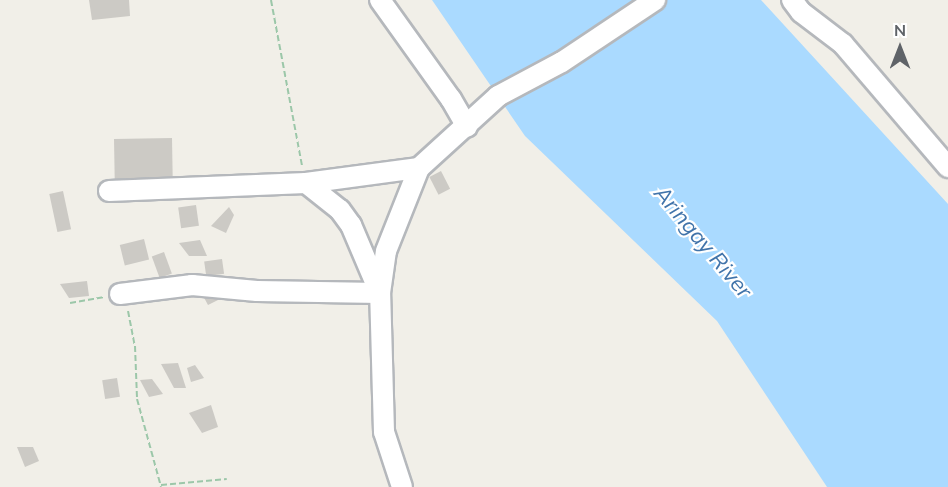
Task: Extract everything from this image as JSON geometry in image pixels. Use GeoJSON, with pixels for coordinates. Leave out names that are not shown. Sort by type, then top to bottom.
{"type":"FeatureCollection","features":[{"type":"Feature","properties":{"kind":"street"},"geometry":{"type":"LineString","coordinates":[[380,0],[451,99],[467,127]]}},
{"type":"Feature","properties":{"kind":"street"},"geometry":{"type":"LineString","coordinates":[[402,487],[384,432],[380,293],[386,251],[419,168],[467,127],[498,96],[562,62],[656,0]]}},
{"type":"Feature","properties":{"kind":"street"},"geometry":{"type":"LineString","coordinates":[[792,0],[801,12],[843,44],[948,167]]}},
{"type":"Feature","properties":{"kind":"street"},"geometry":{"type":"LineString","coordinates":[[109,191],[306,183],[419,168]]}},
{"type":"Feature","properties":{"kind":"street"},"geometry":{"type":"LineString","coordinates":[[306,183],[340,210],[351,225],[380,293]]}},
{"type":"Feature","properties":{"kind":"street"},"geometry":{"type":"LineString","coordinates":[[120,294],[192,285],[257,291],[380,293]]}},
{"type":"Feature","properties":{"kind":"path"},"geometry":{"type":"LineString","coordinates":[[271,0],[306,183]]}},
{"type":"Feature","properties":{"kind":"path"},"geometry":{"type":"LineString","coordinates":[[70,303],[120,294],[131,318],[137,399],[161,486],[227,478]]}},
{"type":"Feature","properties":{"kind":"water","name":"Aringay River"},"geometry":{"type":"Polygon","coordinates":[[[432,0],[761,0],[948,204],[948,487],[827,487],[717,321],[525,136],[432,0]]]}},
{"type":"Feature","properties":{"kind":"building"},"geometry":{"type":"Polygon","coordinates":[[[89,0],[129,0],[130,16],[92,20],[89,0]]]}},
{"type":"Feature","properties":{"kind":"building"},"geometry":{"type":"Polygon","coordinates":[[[172,138],[173,178],[115,179],[114,139],[172,138]]]}},
{"type":"Feature","properties":{"kind":"building"},"geometry":{"type":"Polygon","coordinates":[[[441,171],[450,189],[438,195],[429,177],[441,171]]]}},
{"type":"Feature","properties":{"kind":"building"},"geometry":{"type":"Polygon","coordinates":[[[63,191],[71,229],[57,232],[49,194],[63,191]]]}},
{"type":"Feature","properties":{"kind":"building"},"geometry":{"type":"Polygon","coordinates":[[[196,205],[199,226],[181,228],[178,208],[196,205]]]}},
{"type":"Feature","properties":{"kind":"building"},"geometry":{"type":"Polygon","coordinates":[[[229,207],[234,215],[226,233],[211,226],[229,207]]]}},
{"type":"Feature","properties":{"kind":"building"},"geometry":{"type":"Polygon","coordinates":[[[144,239],[149,259],[125,265],[120,245],[144,239]]]}},
{"type":"Feature","properties":{"kind":"building"},"geometry":{"type":"Polygon","coordinates":[[[200,240],[207,256],[189,256],[179,243],[200,240]]]}},
{"type":"Feature","properties":{"kind":"building"},"geometry":{"type":"Polygon","coordinates":[[[164,252],[172,274],[160,278],[152,256],[164,252]]]}},
{"type":"Feature","properties":{"kind":"building"},"geometry":{"type":"Polygon","coordinates":[[[222,259],[224,274],[206,276],[204,262],[222,259]]]}},
{"type":"Feature","properties":{"kind":"building"},"geometry":{"type":"Polygon","coordinates":[[[87,281],[89,296],[69,298],[60,284],[87,281]]]}},
{"type":"Feature","properties":{"kind":"building"},"geometry":{"type":"Polygon","coordinates":[[[215,290],[220,299],[208,305],[201,292],[215,290]]]}},
{"type":"Feature","properties":{"kind":"building"},"geometry":{"type":"Polygon","coordinates":[[[178,363],[186,388],[174,388],[161,364],[178,363]]]}},
{"type":"Feature","properties":{"kind":"building"},"geometry":{"type":"Polygon","coordinates":[[[195,365],[204,378],[191,382],[187,368],[195,365]]]}},
{"type":"Feature","properties":{"kind":"building"},"geometry":{"type":"Polygon","coordinates":[[[117,378],[120,397],[105,399],[102,380],[117,378]]]}},
{"type":"Feature","properties":{"kind":"building"},"geometry":{"type":"Polygon","coordinates":[[[152,379],[163,394],[149,397],[140,380],[152,379]]]}},
{"type":"Feature","properties":{"kind":"building"},"geometry":{"type":"Polygon","coordinates":[[[211,405],[218,427],[202,433],[189,413],[211,405]]]}},
{"type":"Feature","properties":{"kind":"building"},"geometry":{"type":"Polygon","coordinates":[[[17,447],[33,447],[39,461],[25,467],[17,447]]]}}]}
